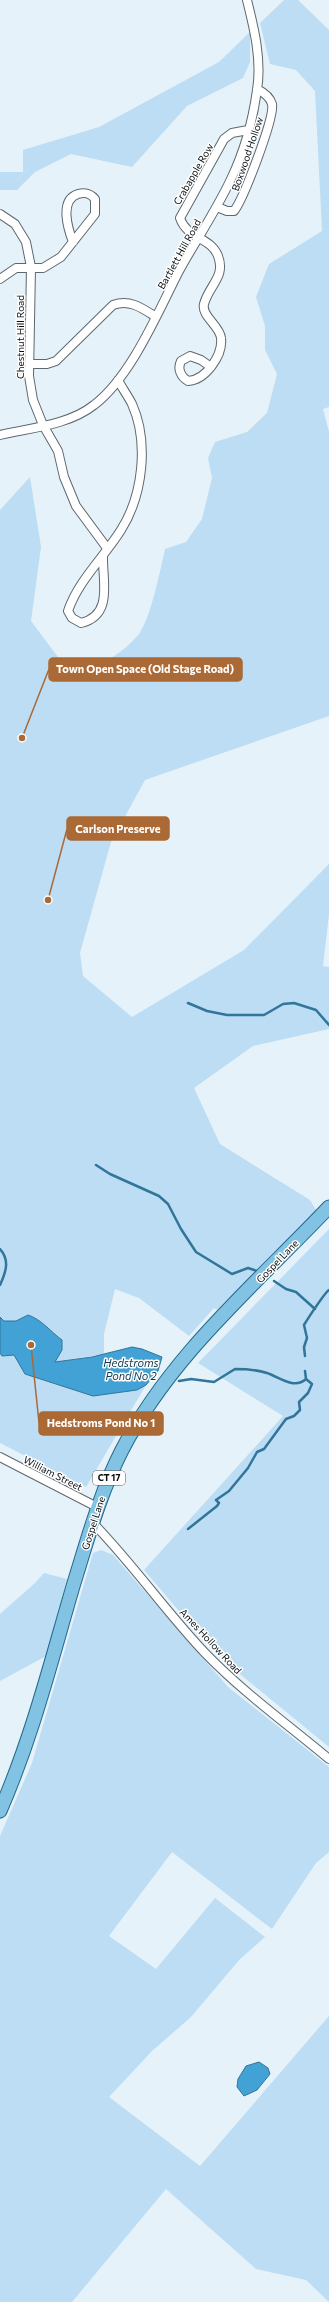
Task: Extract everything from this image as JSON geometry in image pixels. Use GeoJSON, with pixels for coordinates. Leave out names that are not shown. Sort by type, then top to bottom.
{"type":"FeatureCollection","features":[{"type":"Feature","properties":{"kind":"main road","name":"Gospel Lane"},"geometry":{"type":"LineString","coordinates":[[0,1810],[31,1733],[97,1507],[122,1450],[159,1390],[203,1338],[329,1207]]}},
{"type":"Feature","properties":{"kind":"street","name":"Bartlett Hill Road"},"geometry":{"type":"LineString","coordinates":[[0,435],[56,423],[93,406],[110,392],[156,317],[232,178],[248,130],[258,89],[257,50],[247,0]]}},
{"type":"Feature","properties":{"kind":"street","name":"Boxwood Hollow"},"geometry":{"type":"LineString","coordinates":[[217,207],[227,211],[234,211],[240,204],[270,121],[272,104],[266,94],[258,89]]}},
{"type":"Feature","properties":{"kind":"street","name":"Crabapple Row"},"geometry":{"type":"LineString","coordinates":[[211,367],[220,350],[222,339],[219,331],[205,312],[204,304],[220,275],[220,265],[217,254],[209,244],[188,232],[183,226],[180,218],[224,139],[232,133],[248,130]]}},
{"type":"Feature","properties":{"kind":"street"},"geometry":{"type":"LineString","coordinates":[[0,279],[16,268],[43,268],[52,264],[61,257],[73,242],[95,214],[95,199],[91,194],[83,193],[75,195],[67,207],[66,226],[73,242]]}},
{"type":"Feature","properties":{"kind":"street","name":"Chestnut Hill Road"},"geometry":{"type":"LineString","coordinates":[[0,214],[15,224],[26,242],[31,267],[29,376],[33,400],[43,425],[58,451],[64,477],[76,506],[105,552]]}},
{"type":"Feature","properties":{"kind":"street"},"geometry":{"type":"LineString","coordinates":[[29,364],[47,364],[56,361],[113,305],[122,302],[133,304],[156,317]]}},
{"type":"Feature","properties":{"kind":"street"},"geometry":{"type":"LineString","coordinates":[[105,552],[106,592],[98,613],[90,621],[80,623],[72,618],[68,611],[70,606],[105,552],[122,529],[134,500],[142,468],[140,435],[132,404],[118,380]]}},
{"type":"Feature","properties":{"kind":"street","name":"William Street"},"geometry":{"type":"LineString","coordinates":[[0,1457],[97,1507]]}},
{"type":"Feature","properties":{"kind":"street","name":"Ames Hollow Road"},"geometry":{"type":"LineString","coordinates":[[92,1522],[218,1666],[254,1699],[329,1759]]}},
{"type":"Feature","properties":{"kind":"shaded area"},"geometry":{"type":"Polygon","coordinates":[[[284,0],[298,0],[329,30],[329,407],[323,409],[329,432],[329,716],[145,780],[111,842],[80,953],[83,976],[132,1017],[244,950],[329,864],[329,914],[323,966],[329,967],[329,1029],[253,1046],[194,1088],[220,1144],[310,1200],[316,1210],[217,1310],[214,1308],[189,1336],[139,1298],[115,1289],[104,1334],[104,1354],[54,1362],[62,1350],[62,1340],[46,1326],[37,1319],[28,1315],[16,1321],[4,1321],[0,1317],[0,510],[30,477],[41,547],[31,621],[73,677],[109,660],[125,648],[139,634],[147,617],[155,593],[165,549],[186,542],[202,519],[212,478],[208,458],[215,442],[247,432],[267,413],[277,374],[265,350],[265,326],[256,297],[269,264],[322,231],[315,91],[296,70],[270,64],[260,23],[284,0]]]}},
{"type":"Feature","properties":{"kind":"shaded area"},"geometry":{"type":"Polygon","coordinates":[[[250,32],[250,62],[243,78],[187,106],[132,167],[71,154],[35,172],[17,190],[0,190],[0,172],[23,172],[23,150],[99,127],[219,62],[250,32]]]}},
{"type":"Feature","properties":{"kind":"shaded area"},"geometry":{"type":"Polygon","coordinates":[[[329,1229],[329,1747],[235,1670],[185,1618],[144,1570],[283,1416],[198,1363],[329,1229]]]}},
{"type":"Feature","properties":{"kind":"shaded area"},"geometry":{"type":"Polygon","coordinates":[[[0,1353],[2,1356],[14,1355],[25,1374],[93,1396],[137,1390],[146,1385],[86,1487],[0,1443],[0,1353]]]}},
{"type":"Feature","properties":{"kind":"shaded area"},"geometry":{"type":"Polygon","coordinates":[[[101,1550],[113,1555],[228,1687],[329,1767],[329,1852],[316,1863],[272,1929],[172,1852],[109,1936],[156,1969],[215,1898],[265,1937],[240,1959],[191,2017],[152,2051],[109,2097],[200,2166],[329,2016],[329,2302],[306,2280],[256,2269],[166,2189],[72,2302],[0,2302],[0,1836],[32,1763],[93,1553],[101,1550]]]}},
{"type":"Feature","properties":{"kind":"shaded area"},"geometry":{"type":"Polygon","coordinates":[[[44,1573],[67,1579],[48,1655],[0,1681],[0,1614],[44,1573]]]}},
{"type":"Feature","properties":{"kind":"water","name":"Hedstroms Pond No 2"},"geometry":{"type":"Polygon","coordinates":[[[28,1315],[42,1323],[62,1340],[62,1350],[55,1362],[92,1357],[132,1347],[142,1349],[162,1357],[158,1371],[146,1385],[137,1390],[93,1396],[25,1374],[14,1355],[2,1356],[0,1353],[0,1317],[4,1321],[16,1321],[28,1315]]]}},
{"type":"Feature","properties":{"kind":"water"},"geometry":{"type":"Polygon","coordinates":[[[259,2062],[268,2068],[270,2074],[257,2090],[244,2096],[237,2087],[238,2079],[246,2066],[259,2062]]]}},
{"type":"Feature","properties":{"kind":"waterway"},"geometry":{"type":"LineString","coordinates":[[188,1003],[207,1011],[227,1015],[264,1015],[283,1004],[294,1003],[316,1010],[329,1025]]}},
{"type":"Feature","properties":{"kind":"waterway"},"geometry":{"type":"LineString","coordinates":[[96,1165],[110,1174],[159,1196],[168,1204],[181,1229],[196,1252],[232,1274],[248,1268],[257,1271]]}},
{"type":"Feature","properties":{"kind":"waterway"},"geometry":{"type":"LineString","coordinates":[[0,1249],[6,1262],[4,1275],[0,1285]]}},
{"type":"Feature","properties":{"kind":"waterway"},"geometry":{"type":"LineString","coordinates":[[274,1281],[286,1289],[296,1292],[315,1309]]}},
{"type":"Feature","properties":{"kind":"waterway"},"geometry":{"type":"LineString","coordinates":[[305,1356],[304,1347],[307,1338],[304,1325],[329,1290]]}},
{"type":"Feature","properties":{"kind":"waterway"},"geometry":{"type":"LineString","coordinates":[[179,1381],[191,1379],[214,1382],[235,1369],[263,1372],[292,1383],[301,1382],[306,1379]]}},
{"type":"Feature","properties":{"kind":"waterway"},"geometry":{"type":"LineString","coordinates":[[188,1529],[217,1506],[219,1503],[216,1500],[229,1491],[248,1468],[257,1452],[264,1449],[286,1419],[294,1416],[300,1410],[299,1402],[308,1393],[312,1384],[306,1379],[305,1371]]}},
{"type":"Feature","properties":{"kind":"place","name":"Town Open Space (Old Stage Road)"},"geometry":{"type":"Point","coordinates":[22,738]}},
{"type":"Feature","properties":{"kind":"place","name":"Carlson Preserve"},"geometry":{"type":"Point","coordinates":[48,900]}},
{"type":"Feature","properties":{"kind":"place","name":"Hedstroms Pond No 1"},"geometry":{"type":"Point","coordinates":[31,1345]}}]}
